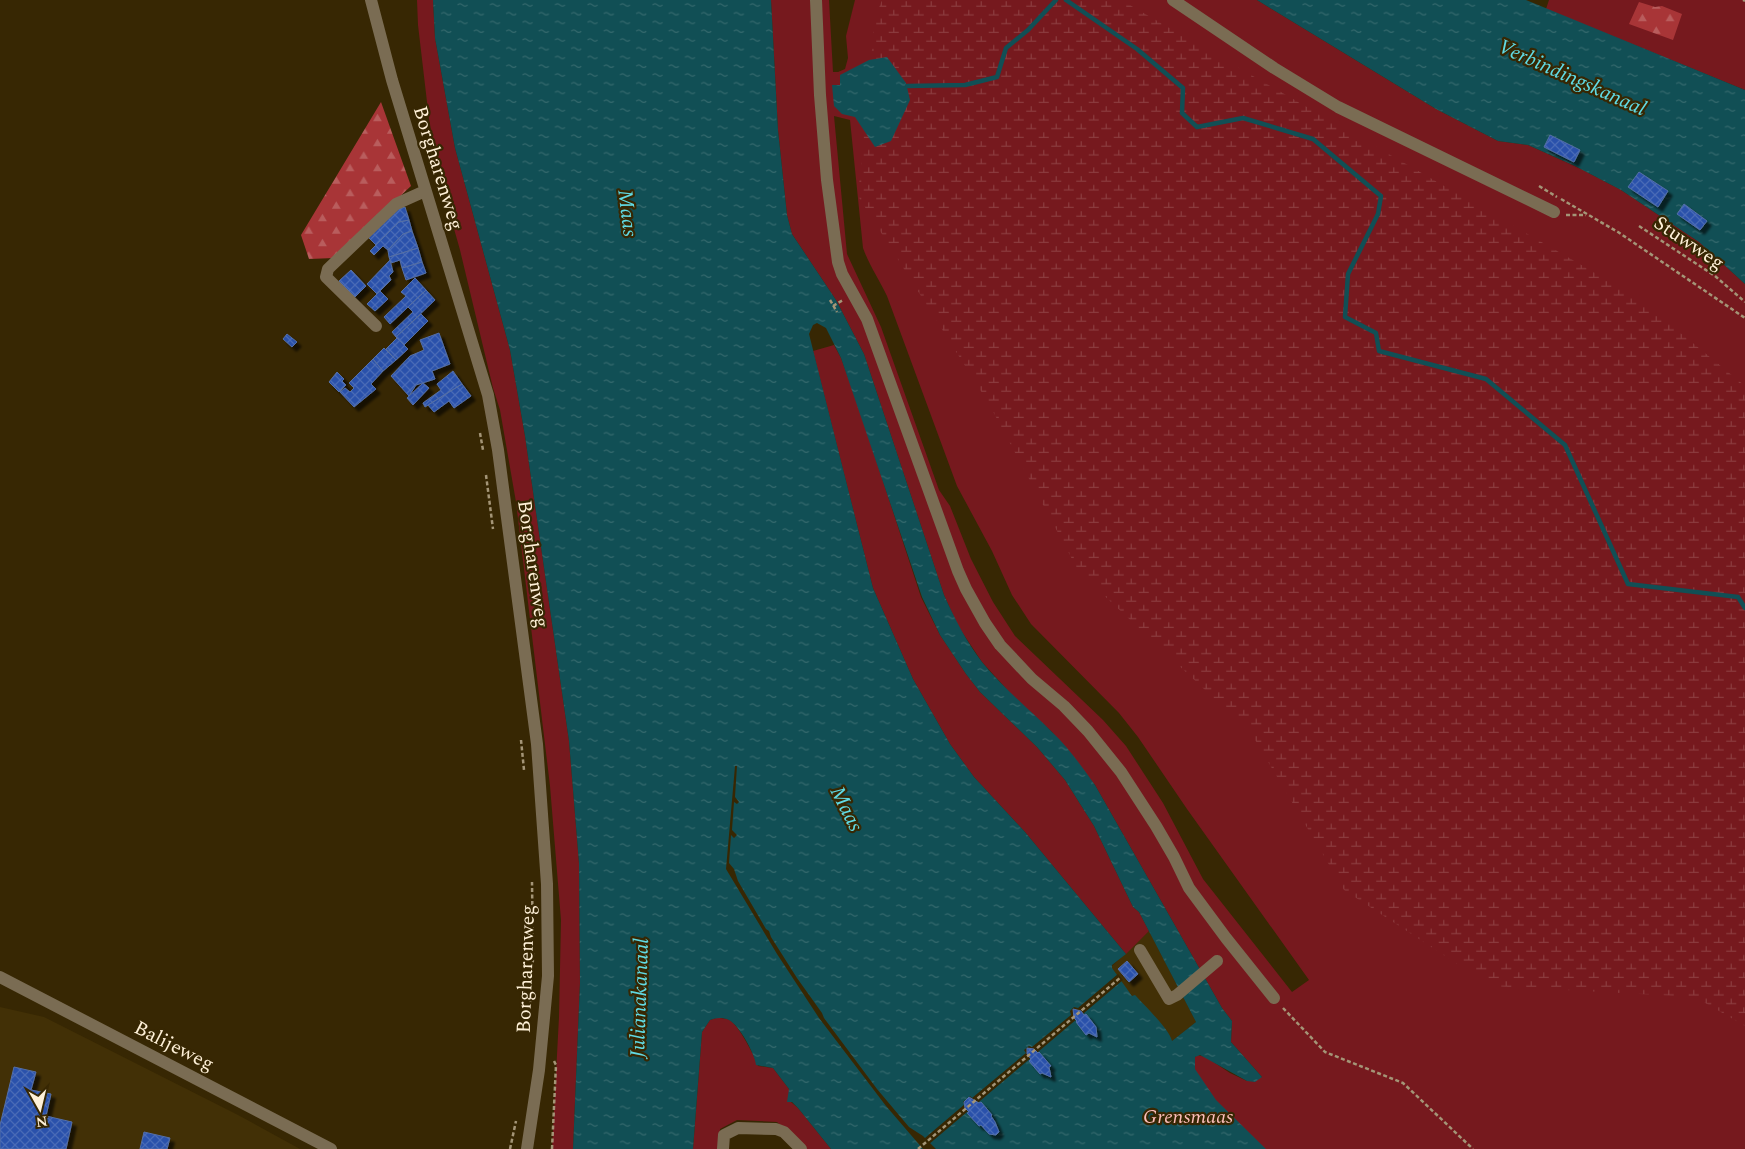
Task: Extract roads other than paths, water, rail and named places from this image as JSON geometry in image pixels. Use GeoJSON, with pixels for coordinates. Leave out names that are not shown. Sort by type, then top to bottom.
{"type":"FeatureCollection","features":[{"type":"Feature","properties":{"kind":"street","name":"Borgharenweg"},"geometry":{"type":"LineString","coordinates":[[371,0],[392,80],[488,395],[498,450],[537,744],[547,884],[548,976],[540,1070],[527,1149]]}},
{"type":"Feature","properties":{"kind":"street"},"geometry":{"type":"LineString","coordinates":[[816,0],[820,95],[838,262],[842,274],[867,319],[966,589],[1000,645],[1032,679],[1064,706],[1088,731],[1121,772],[1156,826],[1198,902],[1274,998]]}},
{"type":"Feature","properties":{"kind":"street"},"geometry":{"type":"LineString","coordinates":[[1172,0],[1338,108],[1554,212]]}},
{"type":"Feature","properties":{"kind":"street"},"geometry":{"type":"LineString","coordinates":[[376,326],[326,277],[328,269],[396,204],[425,191]]}},
{"type":"Feature","properties":{"kind":"street"},"geometry":{"type":"LineString","coordinates":[[1140,950],[1169,999],[1178,995],[1217,961]]}},
{"type":"Feature","properties":{"kind":"street","name":"Balijeweg"},"geometry":{"type":"LineString","coordinates":[[0,977],[331,1149]]}},
{"type":"Feature","properties":{"kind":"street"},"geometry":{"type":"LineString","coordinates":[[723,1149],[724,1136],[738,1128],[776,1129],[784,1132],[801,1149]]}},
{"type":"Feature","properties":{"kind":"water"},"geometry":{"type":"Polygon","coordinates":[[[433,0],[771,0],[778,130],[787,215],[792,234],[836,300],[864,354],[944,595],[961,630],[982,662],[1064,744],[1095,785],[1222,1008],[1232,1021],[1231,1042],[1262,1077],[1255,1082],[1247,1081],[1200,1055],[1195,1057],[1195,1069],[1216,1100],[1266,1149],[936,1149],[923,1136],[909,1127],[877,1089],[824,1018],[771,937],[738,881],[734,869],[729,863],[731,835],[734,838],[737,835],[732,830],[734,802],[737,804],[739,802],[735,797],[737,766],[735,766],[726,869],[777,954],[819,1018],[886,1106],[923,1149],[831,1149],[798,1108],[792,1102],[787,1102],[789,1089],[773,1068],[756,1065],[750,1047],[742,1034],[729,1020],[719,1018],[710,1020],[702,1032],[693,1149],[573,1149],[580,983],[579,863],[569,741],[525,436],[510,350],[455,148],[435,38],[433,0]],[[817,323],[813,325],[809,334],[873,588],[913,679],[950,744],[974,777],[1025,832],[1126,954],[1112,965],[1112,968],[1132,996],[1135,995],[1162,1024],[1172,1041],[1196,1022],[1139,912],[1133,907],[1094,826],[1065,780],[1037,747],[980,692],[940,635],[922,597],[841,358],[826,328],[817,323]]]}},
{"type":"Feature","properties":{"kind":"water","name":"Verbindingskanaal"},"geometry":{"type":"Polygon","coordinates":[[[1257,0],[1526,0],[1745,90],[1745,284],[1699,242],[1621,190],[1575,166],[1528,145],[1498,141],[1436,109],[1257,0]]]}},
{"type":"Feature","properties":{"kind":"water"},"geometry":{"type":"Polygon","coordinates":[[[887,57],[906,83],[910,100],[891,141],[875,147],[855,117],[842,114],[834,106],[832,85],[840,85],[840,75],[869,60],[887,57]]]}},
{"type":"Feature","properties":{"kind":"waterway"},"geometry":{"type":"LineString","coordinates":[[907,86],[965,85],[997,77],[1006,48],[1028,30],[1056,0]]}},
{"type":"Feature","properties":{"kind":"waterway"},"geometry":{"type":"LineString","coordinates":[[1066,0],[1137,49],[1183,88],[1182,113],[1197,127],[1243,118],[1313,139],[1381,196],[1378,214],[1348,274],[1345,317],[1376,333],[1379,351],[1486,379],[1565,445],[1628,584],[1738,597],[1745,608]]}},
{"type":"Feature","properties":{"kind":"water label","name":"Maas"},"geometry":{"type":"Point","coordinates":[627,213]}},
{"type":"Feature","properties":{"kind":"water label","name":"Maas"},"geometry":{"type":"Point","coordinates":[846,809]}},
{"type":"Feature","properties":{"kind":"water label","name":"Julianakanaal"},"geometry":{"type":"Point","coordinates":[640,998]}},
{"type":"Feature","properties":{"kind":"park label","name":"Grensmaas"},"geometry":{"type":"Point","coordinates":[1188,1117]}}]}
